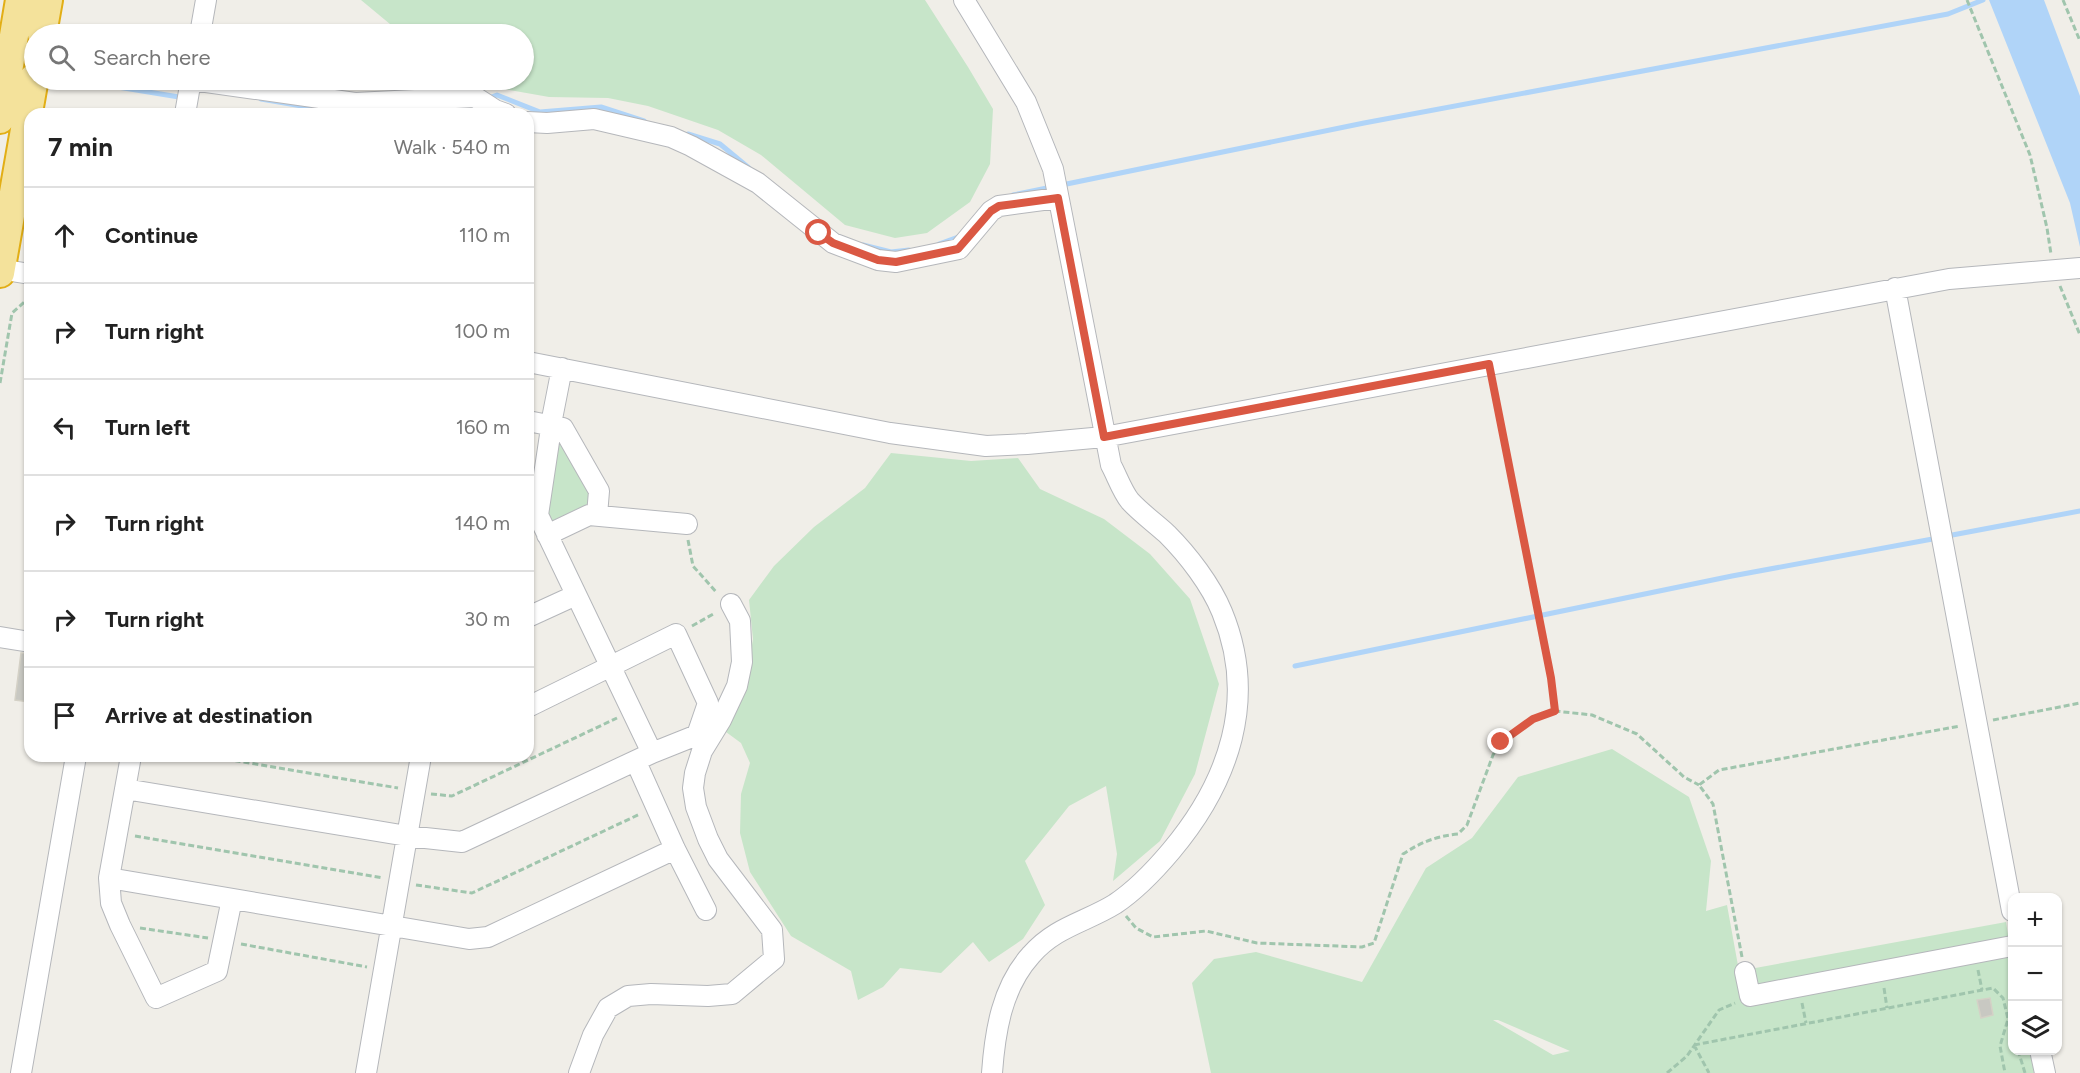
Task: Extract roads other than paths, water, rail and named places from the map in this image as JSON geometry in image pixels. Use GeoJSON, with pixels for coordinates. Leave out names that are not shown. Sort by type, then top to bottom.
{"type":"FeatureCollection","features":[{"type":"Feature","properties":{"kind":"highway"},"geometry":{"type":"LineString","coordinates":[[0,119],[20,0]]}},
{"type":"Feature","properties":{"kind":"highway"},"geometry":{"type":"LineString","coordinates":[[44,24],[48,0]]}},
{"type":"Feature","properties":{"kind":"highway"},"geometry":{"type":"LineString","coordinates":[[29,108],[32,90]]}},
{"type":"Feature","properties":{"kind":"highway"},"geometry":{"type":"LineString","coordinates":[[0,270],[24,134]]}},
{"type":"Feature","properties":{"kind":"street"},"geometry":{"type":"LineString","coordinates":[[202,24],[206,0]]}},
{"type":"Feature","properties":{"kind":"street"},"geometry":{"type":"LineString","coordinates":[[964,0],[1026,102],[1057,189],[1111,465],[1129,500],[1168,536],[1194,566],[1221,610],[1233,646],[1237,687],[1232,739],[1224,768],[1208,801],[1184,836],[1157,868],[1116,903],[1052,934],[1031,955],[1013,978],[1001,1010],[994,1044],[992,1073]]}},
{"type":"Feature","properties":{"kind":"street"},"geometry":{"type":"LineString","coordinates":[[186,108],[190,90]]}},
{"type":"Feature","properties":{"kind":"street"},"geometry":{"type":"LineString","coordinates":[[263,90],[355,103],[475,97],[492,108]]}},
{"type":"Feature","properties":{"kind":"street"},"geometry":{"type":"LineString","coordinates":[[534,122],[594,119],[671,138],[692,146],[758,183],[833,243],[878,260],[896,262],[958,249],[991,211],[999,206],[1057,189]]}},
{"type":"Feature","properties":{"kind":"street"},"geometry":{"type":"LineString","coordinates":[[534,363],[890,433],[986,446],[1027,444],[1104,437],[1895,288],[1949,279],[2066,269]]}},
{"type":"Feature","properties":{"kind":"street"},"geometry":{"type":"LineString","coordinates":[[0,270],[24,273]]}},
{"type":"Feature","properties":{"kind":"street"},"geometry":{"type":"LineString","coordinates":[[1895,288],[2009,893]]}},
{"type":"Feature","properties":{"kind":"street"},"geometry":{"type":"LineString","coordinates":[[534,512],[562,368]]}},
{"type":"Feature","properties":{"kind":"street"},"geometry":{"type":"LineString","coordinates":[[534,423],[551,430],[563,428],[600,491],[597,515]]}},
{"type":"Feature","properties":{"kind":"street"},"geometry":{"type":"LineString","coordinates":[[547,535],[589,515],[687,524]]}},
{"type":"Feature","properties":{"kind":"street"},"geometry":{"type":"LineString","coordinates":[[534,518],[547,535],[611,668],[675,849],[706,910]]}},
{"type":"Feature","properties":{"kind":"street"},"geometry":{"type":"LineString","coordinates":[[534,614],[576,595]]}},
{"type":"Feature","properties":{"kind":"street"},"geometry":{"type":"LineString","coordinates":[[579,1073],[593,1035],[608,1008],[628,996],[651,994],[708,996],[732,993],[774,959],[772,930],[718,859],[696,807],[693,788],[702,751],[721,720],[737,686],[742,662],[740,621],[731,604]]}},
{"type":"Feature","properties":{"kind":"street"},"geometry":{"type":"LineString","coordinates":[[125,789],[407,836],[462,842],[697,735],[708,703],[676,634],[534,704]]}},
{"type":"Feature","properties":{"kind":"street"},"geometry":{"type":"LineString","coordinates":[[0,637],[24,641]]}},
{"type":"Feature","properties":{"kind":"street"},"geometry":{"type":"LineString","coordinates":[[21,1073],[75,762]]}},
{"type":"Feature","properties":{"kind":"street"},"geometry":{"type":"LineString","coordinates":[[130,762],[110,878],[111,903],[156,998],[217,971],[232,899]]}},
{"type":"Feature","properties":{"kind":"street"},"geometry":{"type":"LineString","coordinates":[[366,1073],[420,762]]}},
{"type":"Feature","properties":{"kind":"street"},"geometry":{"type":"LineString","coordinates":[[110,878],[469,939],[488,937],[675,849]]}},
{"type":"Feature","properties":{"kind":"street"},"geometry":{"type":"LineString","coordinates":[[1745,972],[1750,996],[2008,947]]}},
{"type":"Feature","properties":{"kind":"street"},"geometry":{"type":"LineString","coordinates":[[2041,1055],[2045,1073]]}},
{"type":"Feature","properties":{"kind":"water"},"geometry":{"type":"Polygon","coordinates":[[[1989,0],[2044,0],[2080,96],[2080,247],[2070,203],[1989,0]]]}},
{"type":"Feature","properties":{"kind":"waterway"},"geometry":{"type":"LineString","coordinates":[[1013,195],[1364,123],[1948,14],[1983,0]]}},
{"type":"Feature","properties":{"kind":"waterway"},"geometry":{"type":"LineString","coordinates":[[136,90],[179,97]]}},
{"type":"Feature","properties":{"kind":"waterway"},"geometry":{"type":"LineString","coordinates":[[486,99],[497,95],[530,108]]}},
{"type":"Feature","properties":{"kind":"waterway"},"geometry":{"type":"LineString","coordinates":[[261,99],[314,108]]}},
{"type":"Feature","properties":{"kind":"waterway"},"geometry":{"type":"LineString","coordinates":[[449,108],[461,107]]}},
{"type":"Feature","properties":{"kind":"waterway"},"geometry":{"type":"LineString","coordinates":[[534,110],[540,112],[601,107],[644,121]]}},
{"type":"Feature","properties":{"kind":"waterway"},"geometry":{"type":"LineString","coordinates":[[688,134],[720,144],[749,168]]}},
{"type":"Feature","properties":{"kind":"waterway"},"geometry":{"type":"LineString","coordinates":[[939,244],[961,236]]}},
{"type":"Feature","properties":{"kind":"waterway"},"geometry":{"type":"LineString","coordinates":[[863,245],[891,252],[909,250]]}},
{"type":"Feature","properties":{"kind":"waterway"},"geometry":{"type":"LineString","coordinates":[[1947,536],[2080,511]]}},
{"type":"Feature","properties":{"kind":"waterway"},"geometry":{"type":"LineString","coordinates":[[1295,666],[1732,576],[1938,538]]}}]}
